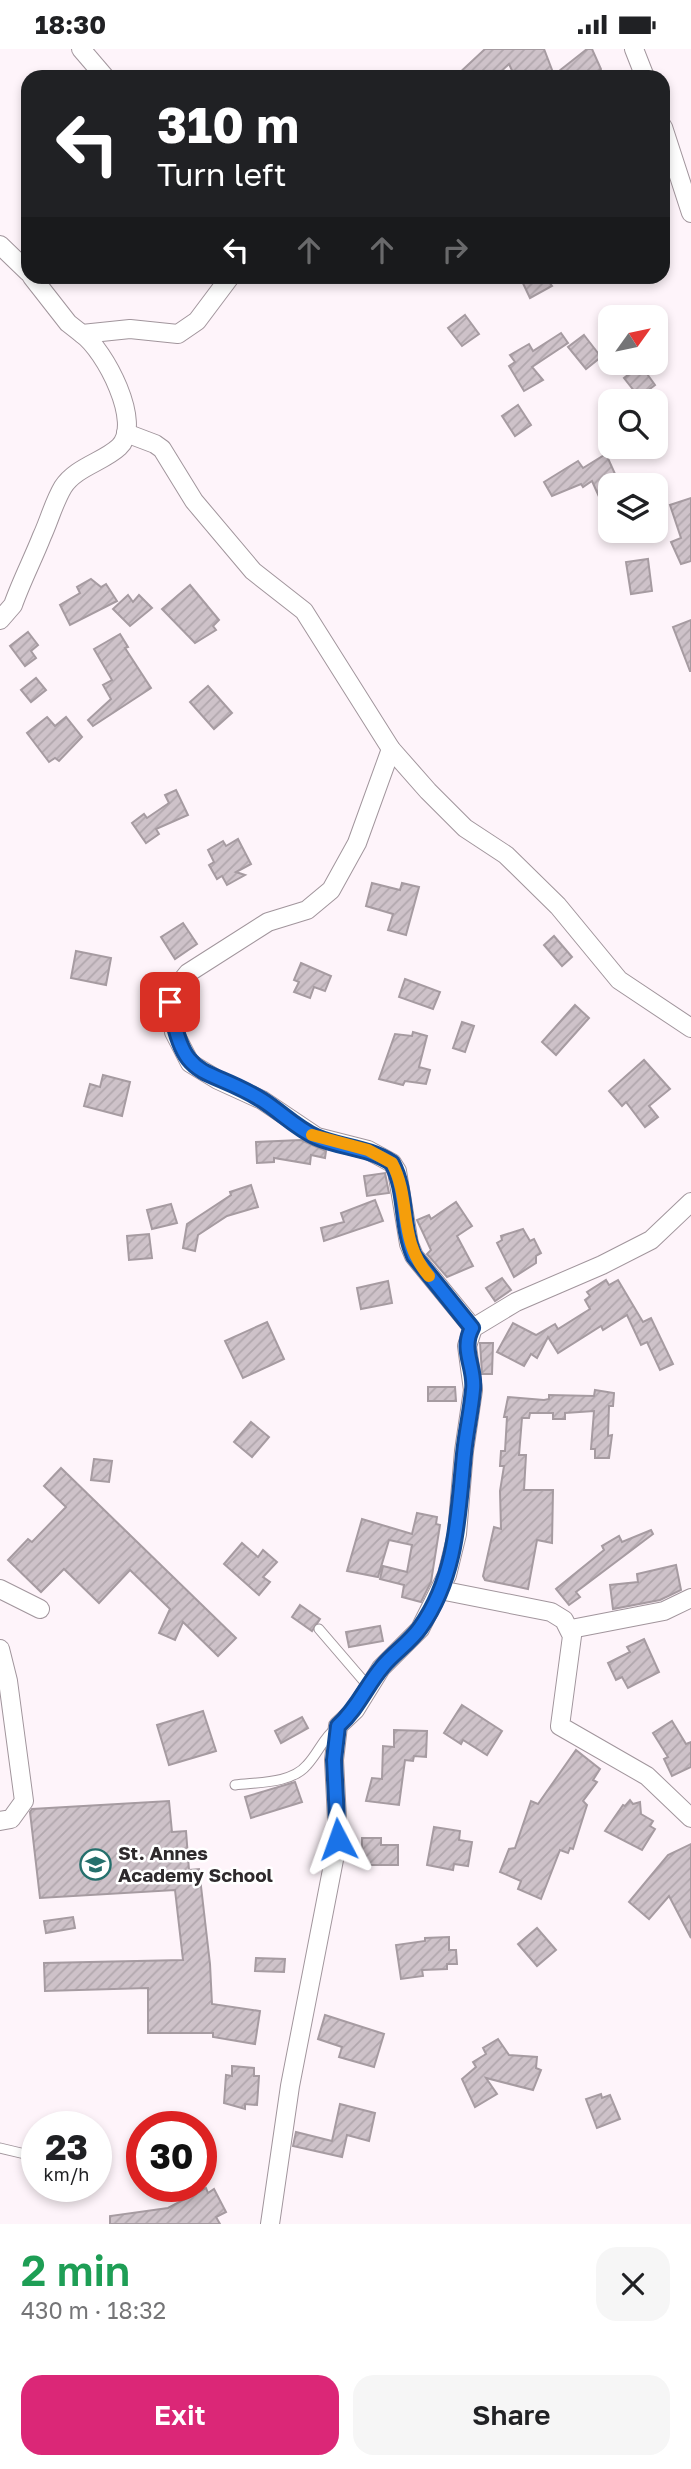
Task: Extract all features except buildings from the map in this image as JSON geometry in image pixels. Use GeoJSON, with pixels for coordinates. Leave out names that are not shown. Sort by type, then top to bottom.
{"type":"FeatureCollection","features":[{"type":"Feature","properties":{"kind":"street"},"geometry":{"type":"LineString","coordinates":[[81,49],[99,70]]}},
{"type":"Feature","properties":{"kind":"street"},"geometry":{"type":"LineString","coordinates":[[634,49],[642,70]]}},
{"type":"Feature","properties":{"kind":"street"},"geometry":{"type":"LineString","coordinates":[[670,148],[691,213]]}},
{"type":"Feature","properties":{"kind":"street"},"geometry":{"type":"LineString","coordinates":[[0,245],[21,265]]}},
{"type":"Feature","properties":{"kind":"street"},"geometry":{"type":"LineString","coordinates":[[0,620],[13,605],[65,484],[85,467],[119,448],[126,433],[124,408],[114,376],[99,348],[68,323],[37,284]]}},
{"type":"Feature","properties":{"kind":"street"},"geometry":{"type":"LineString","coordinates":[[82,334],[130,329],[178,334],[197,321],[225,284]]}},
{"type":"Feature","properties":{"kind":"street"},"geometry":{"type":"LineString","coordinates":[[126,433],[162,449],[194,501],[253,571],[304,611],[391,750],[465,828],[506,855],[558,906],[618,980],[691,1028]]}},
{"type":"Feature","properties":{"kind":"street"},"geometry":{"type":"LineString","coordinates":[[391,750],[357,843],[339,880],[307,910],[268,922],[188,973],[171,994],[171,1012],[174,1032],[190,1063],[218,1080],[262,1100],[317,1137],[368,1150],[392,1163],[400,1184],[409,1244],[414,1256],[472,1328]]}},
{"type":"Feature","properties":{"kind":"street"},"geometry":{"type":"LineString","coordinates":[[270,2224],[290,2086],[338,1839],[334,1760],[338,1726],[355,1710],[382,1668],[420,1629],[440,1590],[457,1534],[464,1451],[473,1390],[467,1355],[468,1337],[472,1328],[516,1302],[602,1265],[651,1240],[691,1202]]}},
{"type":"Feature","properties":{"kind":"street"},"geometry":{"type":"LineString","coordinates":[[0,1589],[40,1609]]}},
{"type":"Feature","properties":{"kind":"street"},"geometry":{"type":"LineString","coordinates":[[440,1590],[551,1612],[564,1620],[570,1629],[571,1650],[560,1726],[647,1776],[691,1818]]}},
{"type":"Feature","properties":{"kind":"street"},"geometry":{"type":"LineString","coordinates":[[570,1629],[664,1611],[691,1598]]}},
{"type":"Feature","properties":{"kind":"street"},"geometry":{"type":"LineString","coordinates":[[0,1649],[8,1681],[24,1801],[11,1819],[0,1821]]}},
{"type":"Feature","properties":{"kind":"lane"},"geometry":{"type":"LineString","coordinates":[[319,1629],[368,1686]]}},
{"type":"Feature","properties":{"kind":"lane"},"geometry":{"type":"LineString","coordinates":[[235,1785],[292,1777],[307,1766],[324,1737],[338,1726]]}},
{"type":"Feature","properties":{"kind":"lane"},"geometry":{"type":"LineString","coordinates":[[0,2148],[21,2153]]}},
{"type":"Feature","properties":{"kind":"slow traffic"},"geometry":{"type":"LineString","coordinates":[[312,1135],[368,1150],[392,1163],[400,1184],[409,1244],[414,1256],[429,1276]]}},
{"type":"Feature","properties":{"kind":"place","name":"St. Annes Academy School"},"geometry":{"type":"Point","coordinates":[95,1864]}},
{"type":"Feature","properties":{"kind":"route"},"geometry":{"type":"LineString","coordinates":[[170,1002],[174,1032],[190,1063],[218,1080],[262,1100],[291,1123],[317,1137],[368,1150],[392,1163],[397,1171],[404,1221],[414,1256],[472,1328],[468,1337],[467,1355],[474,1383],[464,1451],[457,1534],[447,1575],[420,1629],[382,1668],[355,1710],[338,1726],[334,1792],[338,1839]]}}]}
